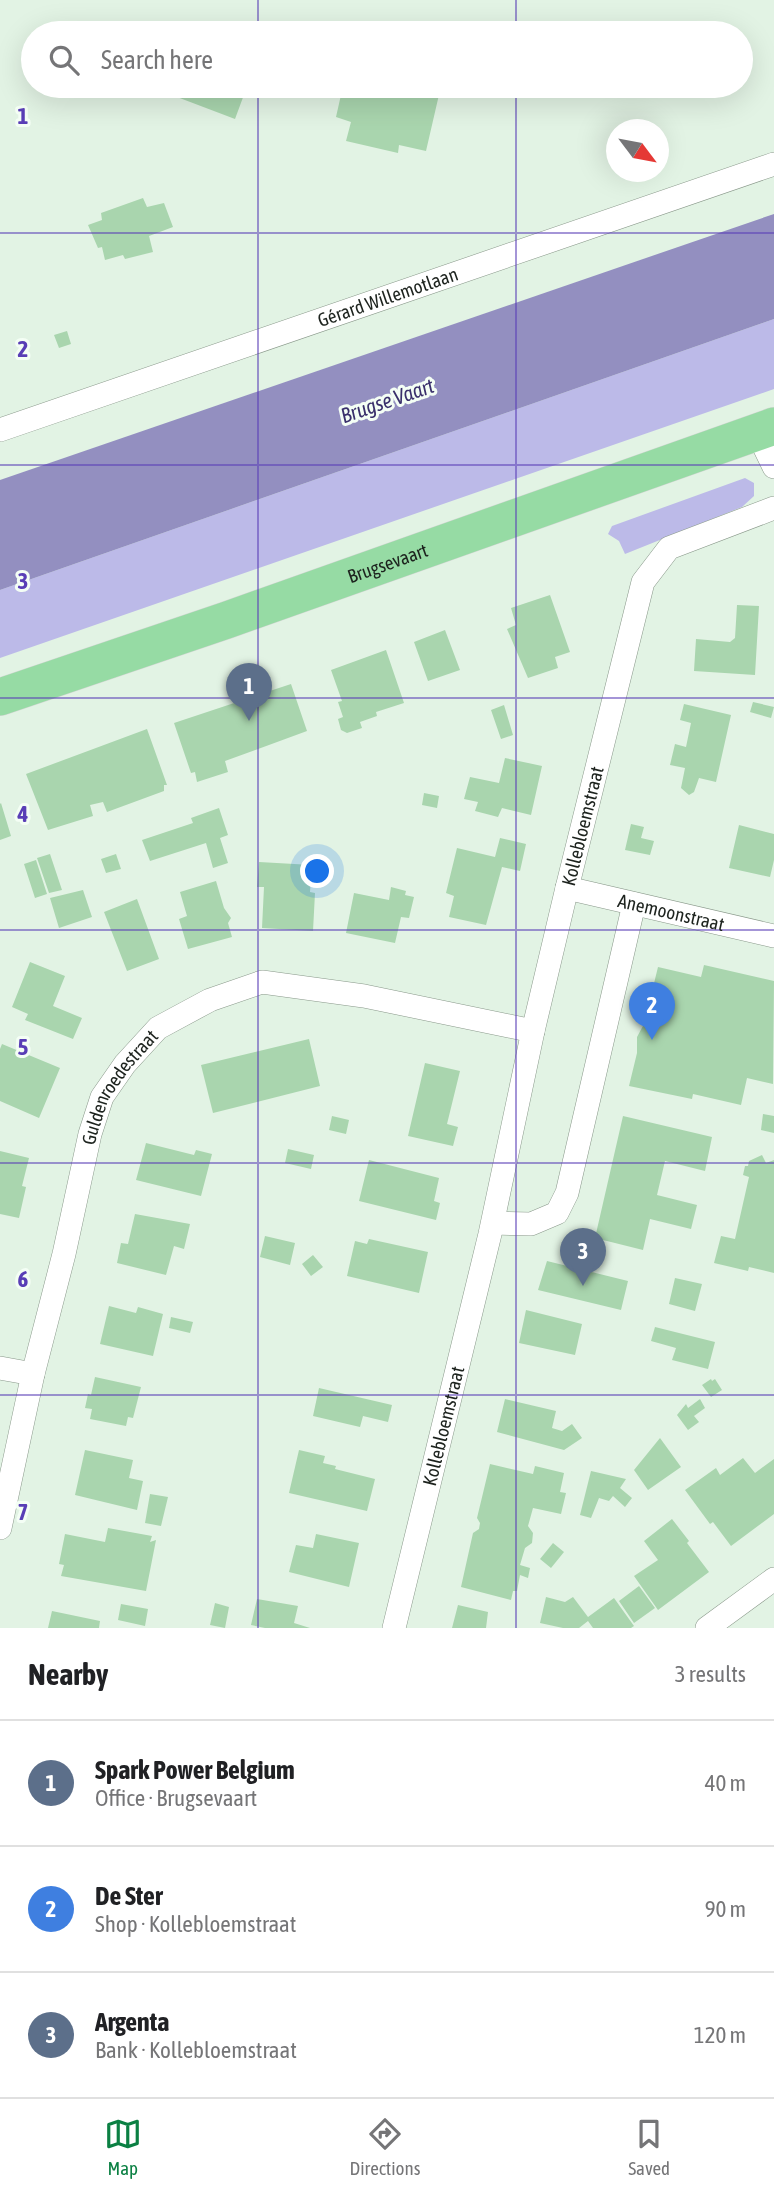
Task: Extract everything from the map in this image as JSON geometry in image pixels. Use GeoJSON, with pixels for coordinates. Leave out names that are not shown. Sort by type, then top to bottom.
{"type":"FeatureCollection","features":[{"type":"Feature","properties":{"kind":"main road","name":"Brugsevaart"},"geometry":{"type":"LineString","coordinates":[[0,697],[240,616],[766,429]]}},
{"type":"Feature","properties":{"kind":"street","name":"Gérard Willemotlaan"},"geometry":{"type":"LineString","coordinates":[[0,430],[774,164]]}},
{"type":"Feature","properties":{"kind":"street"},"geometry":{"type":"LineString","coordinates":[[766,429],[774,467]]}},
{"type":"Feature","properties":{"kind":"street","name":"Kollebloemstraat"},"geometry":{"type":"LineString","coordinates":[[394,1628],[493,1223],[533,1031],[567,888],[643,582],[669,548],[774,508]]}},
{"type":"Feature","properties":{"kind":"street","name":"Anemoonstraat"},"geometry":{"type":"LineString","coordinates":[[567,888],[710,919],[774,936]]}},
{"type":"Feature","properties":{"kind":"street"},"geometry":{"type":"LineString","coordinates":[[493,1223],[531,1224],[557,1213],[567,1194],[634,904]]}},
{"type":"Feature","properties":{"kind":"street","name":"Guldenroedestraat"},"geometry":{"type":"LineString","coordinates":[[0,1528],[33,1374],[64,1254],[90,1134],[102,1097],[125,1064],[158,1028],[210,1000],[262,982],[364,996],[533,1031]]}},
{"type":"Feature","properties":{"kind":"street"},"geometry":{"type":"LineString","coordinates":[[0,1368],[33,1374]]}},
{"type":"Feature","properties":{"kind":"street"},"geometry":{"type":"LineString","coordinates":[[707,1628],[774,1579]]}},
{"type":"Feature","properties":{"kind":"shaded area"},"geometry":{"type":"Polygon","coordinates":[[[774,319],[774,389],[0,658],[0,590],[774,319]]]}},
{"type":"Feature","properties":{"kind":"shaded area"},"geometry":{"type":"Polygon","coordinates":[[[745,478],[754,483],[754,496],[742,507],[625,554],[619,541],[608,534],[612,526],[745,478]]]}},
{"type":"Feature","properties":{"kind":"water","name":"Brugse Vaart"},"geometry":{"type":"Polygon","coordinates":[[[774,214],[774,319],[0,590],[0,480],[774,214]]]}},
{"type":"Feature","properties":{"kind":"building"},"geometry":{"type":"Polygon","coordinates":[[[180,98],[243,98],[235,119],[180,98]]]}},
{"type":"Feature","properties":{"kind":"building"},"geometry":{"type":"Polygon","coordinates":[[[340,98],[438,98],[426,151],[399,145],[398,153],[346,141],[351,122],[336,117],[340,98]]]}},
{"type":"Feature","properties":{"kind":"building"},"geometry":{"type":"Polygon","coordinates":[[[143,198],[147,207],[164,203],[173,227],[149,236],[153,252],[125,259],[123,255],[105,260],[102,247],[98,248],[88,225],[102,220],[101,213],[143,198]]]}},
{"type":"Feature","properties":{"kind":"building"},"geometry":{"type":"Polygon","coordinates":[[[67,331],[71,344],[59,348],[54,335],[67,331]]]}},
{"type":"Feature","properties":{"kind":"building"},"geometry":{"type":"Polygon","coordinates":[[[550,595],[570,652],[555,657],[558,668],[528,678],[507,629],[516,625],[511,608],[550,595]]]}},
{"type":"Feature","properties":{"kind":"building"},"geometry":{"type":"Polygon","coordinates":[[[737,605],[759,606],[755,675],[694,671],[696,639],[730,642],[735,638],[737,605]]]}},
{"type":"Feature","properties":{"kind":"building"},"geometry":{"type":"Polygon","coordinates":[[[445,630],[460,670],[428,681],[414,642],[445,630]]]}},
{"type":"Feature","properties":{"kind":"building"},"geometry":{"type":"Polygon","coordinates":[[[386,650],[404,703],[376,712],[377,716],[360,722],[362,728],[347,733],[341,730],[338,719],[343,717],[338,702],[342,701],[331,670],[386,650]]]}},
{"type":"Feature","properties":{"kind":"building"},"geometry":{"type":"Polygon","coordinates":[[[291,684],[307,731],[225,761],[228,772],[197,782],[195,772],[191,773],[174,723],[291,684]]]}},
{"type":"Feature","properties":{"kind":"building"},"geometry":{"type":"Polygon","coordinates":[[[753,702],[774,707],[771,718],[750,712],[753,702]]]}},
{"type":"Feature","properties":{"kind":"building"},"geometry":{"type":"Polygon","coordinates":[[[684,704],[731,715],[716,782],[699,778],[694,792],[689,795],[681,788],[685,768],[670,765],[675,744],[686,747],[691,723],[680,720],[684,704]]]}},
{"type":"Feature","properties":{"kind":"building"},"geometry":{"type":"Polygon","coordinates":[[[504,705],[513,735],[501,739],[491,710],[504,705]]]}},
{"type":"Feature","properties":{"kind":"building"},"geometry":{"type":"Polygon","coordinates":[[[147,729],[167,785],[164,785],[164,791],[107,812],[103,802],[90,805],[93,816],[48,830],[26,774],[147,729]]]}},
{"type":"Feature","properties":{"kind":"building"},"geometry":{"type":"Polygon","coordinates":[[[505,758],[542,766],[531,815],[502,808],[498,817],[475,811],[478,802],[464,799],[470,777],[499,783],[505,758]]]}},
{"type":"Feature","properties":{"kind":"building"},"geometry":{"type":"Polygon","coordinates":[[[424,793],[439,796],[437,808],[422,805],[424,793]]]}},
{"type":"Feature","properties":{"kind":"building"},"geometry":{"type":"Polygon","coordinates":[[[0,804],[11,836],[0,840],[0,804]]]}},
{"type":"Feature","properties":{"kind":"building"},"geometry":{"type":"Polygon","coordinates":[[[219,808],[228,835],[220,838],[228,863],[213,868],[206,843],[150,861],[142,840],[193,823],[191,818],[219,808]]]}},
{"type":"Feature","properties":{"kind":"building"},"geometry":{"type":"Polygon","coordinates":[[[631,824],[644,827],[641,838],[654,841],[650,855],[625,850],[631,824]]]}},
{"type":"Feature","properties":{"kind":"building"},"geometry":{"type":"Polygon","coordinates":[[[739,825],[774,834],[774,860],[770,877],[729,868],[739,825]]]}},
{"type":"Feature","properties":{"kind":"building"},"geometry":{"type":"Polygon","coordinates":[[[500,838],[526,844],[520,871],[502,867],[486,925],[449,917],[454,896],[446,893],[457,848],[495,857],[500,838]]]}},
{"type":"Feature","properties":{"kind":"building"},"geometry":{"type":"Polygon","coordinates":[[[50,854],[62,890],[49,893],[37,858],[50,854]]]}},
{"type":"Feature","properties":{"kind":"building"},"geometry":{"type":"Polygon","coordinates":[[[116,854],[121,869],[106,873],[101,859],[116,854]]]}},
{"type":"Feature","properties":{"kind":"building"},"geometry":{"type":"Polygon","coordinates":[[[36,860],[47,894],[35,898],[24,864],[36,860]]]}},
{"type":"Feature","properties":{"kind":"building"},"geometry":{"type":"Polygon","coordinates":[[[259,862],[312,865],[310,892],[315,893],[313,931],[262,928],[264,887],[257,887],[259,862]]]}},
{"type":"Feature","properties":{"kind":"building"},"geometry":{"type":"Polygon","coordinates":[[[216,881],[224,908],[231,918],[228,923],[232,937],[188,949],[179,919],[187,916],[180,892],[216,881]]]}},
{"type":"Feature","properties":{"kind":"building"},"geometry":{"type":"Polygon","coordinates":[[[391,887],[406,891],[405,895],[414,897],[409,918],[401,917],[395,943],[346,933],[354,893],[389,900],[391,887]]]}},
{"type":"Feature","properties":{"kind":"building"},"geometry":{"type":"Polygon","coordinates":[[[83,890],[92,917],[59,928],[50,898],[83,890]]]}},
{"type":"Feature","properties":{"kind":"building"},"geometry":{"type":"Polygon","coordinates":[[[137,899],[159,959],[127,971],[104,912],[137,899]]]}},
{"type":"Feature","properties":{"kind":"building"},"geometry":{"type":"Polygon","coordinates":[[[30,962],[65,976],[53,1006],[82,1018],[73,1039],[25,1020],[28,1014],[12,1007],[30,962]]]}},
{"type":"Feature","properties":{"kind":"building"},"geometry":{"type":"Polygon","coordinates":[[[704,965],[774,981],[773,1084],[747,1078],[741,1105],[693,1094],[692,1099],[629,1086],[637,1053],[637,1037],[644,1024],[658,967],[701,977],[704,965]]]}},
{"type":"Feature","properties":{"kind":"building"},"geometry":{"type":"Polygon","coordinates":[[[309,1039],[320,1086],[213,1113],[201,1065],[309,1039]]]}},
{"type":"Feature","properties":{"kind":"building"},"geometry":{"type":"Polygon","coordinates":[[[2,1044],[60,1068],[39,1118],[0,1101],[2,1044]]]}},
{"type":"Feature","properties":{"kind":"building"},"geometry":{"type":"Polygon","coordinates":[[[425,1063],[460,1071],[447,1124],[458,1127],[453,1146],[408,1136],[425,1063]]]}},
{"type":"Feature","properties":{"kind":"building"},"geometry":{"type":"Polygon","coordinates":[[[763,1114],[774,1116],[774,1133],[761,1130],[763,1114]]]}},
{"type":"Feature","properties":{"kind":"building"},"geometry":{"type":"Polygon","coordinates":[[[332,1116],[349,1120],[346,1134],[329,1130],[332,1116]]]}},
{"type":"Feature","properties":{"kind":"building"},"geometry":{"type":"Polygon","coordinates":[[[623,1116],[712,1137],[705,1171],[665,1161],[657,1195],[697,1205],[691,1229],[650,1219],[643,1250],[595,1238],[623,1116]]]}},
{"type":"Feature","properties":{"kind":"building"},"geometry":{"type":"Polygon","coordinates":[[[146,1143],[194,1155],[196,1150],[212,1154],[201,1196],[136,1180],[146,1143]]]}},
{"type":"Feature","properties":{"kind":"building"},"geometry":{"type":"Polygon","coordinates":[[[288,1149],[314,1155],[311,1169],[285,1163],[288,1149]]]}},
{"type":"Feature","properties":{"kind":"building"},"geometry":{"type":"Polygon","coordinates":[[[0,1151],[29,1158],[22,1186],[26,1187],[19,1218],[0,1214],[0,1151]]]}},
{"type":"Feature","properties":{"kind":"building"},"geometry":{"type":"Polygon","coordinates":[[[762,1155],[766,1163],[774,1160],[774,1273],[749,1267],[748,1271],[714,1263],[721,1236],[735,1239],[749,1177],[743,1175],[745,1166],[762,1155]]]}},
{"type":"Feature","properties":{"kind":"building"},"geometry":{"type":"Polygon","coordinates":[[[369,1160],[439,1178],[434,1201],[440,1203],[436,1220],[359,1201],[369,1160]]]}},
{"type":"Feature","properties":{"kind":"building"},"geometry":{"type":"Polygon","coordinates":[[[135,1214],[190,1224],[184,1249],[174,1246],[166,1275],[117,1263],[121,1243],[128,1244],[135,1214]]]}},
{"type":"Feature","properties":{"kind":"building"},"geometry":{"type":"Polygon","coordinates":[[[265,1236],[295,1243],[290,1265],[260,1257],[265,1236]]]}},
{"type":"Feature","properties":{"kind":"building"},"geometry":{"type":"Polygon","coordinates":[[[369,1239],[428,1252],[419,1293],[347,1276],[355,1241],[367,1244],[369,1239]]]}},
{"type":"Feature","properties":{"kind":"building"},"geometry":{"type":"Polygon","coordinates":[[[313,1255],[323,1267],[311,1276],[302,1264],[313,1255]]]}},
{"type":"Feature","properties":{"kind":"building"},"geometry":{"type":"Polygon","coordinates":[[[547,1261],[628,1281],[621,1310],[538,1290],[547,1261]]]}},
{"type":"Feature","properties":{"kind":"building"},"geometry":{"type":"Polygon","coordinates":[[[675,1278],[702,1284],[695,1311],[669,1304],[675,1278]]]}},
{"type":"Feature","properties":{"kind":"building"},"geometry":{"type":"Polygon","coordinates":[[[109,1306],[136,1313],[138,1307],[163,1314],[153,1356],[100,1344],[109,1306]]]}},
{"type":"Feature","properties":{"kind":"building"},"geometry":{"type":"Polygon","coordinates":[[[526,1310],[582,1324],[575,1355],[519,1343],[526,1310]]]}},
{"type":"Feature","properties":{"kind":"building"},"geometry":{"type":"Polygon","coordinates":[[[171,1317],[193,1322],[190,1333],[169,1328],[171,1317]]]}},
{"type":"Feature","properties":{"kind":"building"},"geometry":{"type":"Polygon","coordinates":[[[655,1327],[715,1342],[708,1369],[672,1360],[676,1348],[651,1341],[655,1327]]]}},
{"type":"Feature","properties":{"kind":"building"},"geometry":{"type":"Polygon","coordinates":[[[95,1377],[141,1387],[133,1418],[128,1417],[126,1426],[90,1419],[92,1409],[85,1408],[95,1377]]]}},
{"type":"Feature","properties":{"kind":"building"},"geometry":{"type":"Polygon","coordinates":[[[715,1379],[722,1390],[711,1397],[702,1385],[715,1379]]]}},
{"type":"Feature","properties":{"kind":"building"},"geometry":{"type":"Polygon","coordinates":[[[319,1388],[392,1405],[388,1422],[363,1416],[360,1427],[313,1416],[319,1388]]]}},
{"type":"Feature","properties":{"kind":"building"},"geometry":{"type":"Polygon","coordinates":[[[505,1399],[556,1411],[552,1428],[562,1431],[572,1424],[582,1438],[564,1450],[497,1432],[505,1399]]]}},
{"type":"Feature","properties":{"kind":"building"},"geometry":{"type":"Polygon","coordinates":[[[700,1399],[705,1408],[694,1416],[699,1422],[688,1430],[677,1415],[686,1404],[688,1408],[700,1399]]]}},
{"type":"Feature","properties":{"kind":"building"},"geometry":{"type":"Polygon","coordinates":[[[660,1438],[681,1467],[648,1490],[634,1470],[660,1438]]]}},
{"type":"Feature","properties":{"kind":"building"},"geometry":{"type":"Polygon","coordinates":[[[85,1450],[133,1460],[129,1478],[143,1481],[137,1510],[75,1495],[85,1450]]]}},
{"type":"Feature","properties":{"kind":"building"},"geometry":{"type":"Polygon","coordinates":[[[299,1450],[325,1456],[323,1463],[336,1466],[335,1469],[375,1479],[367,1511],[289,1493],[299,1450]]]}},
{"type":"Feature","properties":{"kind":"building"},"geometry":{"type":"Polygon","coordinates":[[[743,1458],[755,1473],[774,1459],[774,1514],[731,1546],[713,1522],[710,1524],[685,1490],[716,1468],[720,1475],[743,1458]]]}},
{"type":"Feature","properties":{"kind":"building"},"geometry":{"type":"Polygon","coordinates":[[[490,1464],[533,1474],[535,1466],[564,1473],[560,1492],[566,1493],[561,1514],[533,1508],[528,1526],[533,1533],[532,1543],[525,1548],[520,1565],[530,1568],[528,1578],[520,1575],[517,1591],[513,1591],[511,1600],[461,1587],[473,1533],[479,1529],[477,1518],[490,1464]]]}},
{"type":"Feature","properties":{"kind":"building"},"geometry":{"type":"Polygon","coordinates":[[[591,1471],[626,1479],[620,1488],[632,1498],[625,1507],[613,1496],[609,1501],[599,1498],[591,1518],[580,1515],[591,1471]]]}},
{"type":"Feature","properties":{"kind":"building"},"geometry":{"type":"Polygon","coordinates":[[[150,1494],[168,1497],[161,1526],[145,1523],[150,1494]]]}},
{"type":"Feature","properties":{"kind":"building"},"geometry":{"type":"Polygon","coordinates":[[[672,1519],[709,1572],[658,1610],[634,1576],[658,1560],[644,1541],[672,1519]]]}},
{"type":"Feature","properties":{"kind":"building"},"geometry":{"type":"Polygon","coordinates":[[[108,1528],[152,1536],[150,1542],[156,1540],[146,1591],[61,1576],[64,1565],[59,1564],[65,1534],[105,1542],[108,1528]]]}},
{"type":"Feature","properties":{"kind":"building"},"geometry":{"type":"Polygon","coordinates":[[[316,1534],[359,1543],[349,1587],[289,1572],[296,1545],[313,1548],[316,1534]]]}},
{"type":"Feature","properties":{"kind":"building"},"geometry":{"type":"Polygon","coordinates":[[[553,1543],[564,1552],[551,1568],[540,1559],[553,1543]]]}},
{"type":"Feature","properties":{"kind":"building"},"geometry":{"type":"Polygon","coordinates":[[[639,1586],[655,1608],[634,1623],[619,1601],[639,1586]]]}},
{"type":"Feature","properties":{"kind":"building"},"geometry":{"type":"Polygon","coordinates":[[[546,1597],[565,1602],[573,1597],[588,1617],[614,1598],[634,1626],[593,1628],[588,1621],[579,1628],[563,1628],[540,1623],[546,1597]]]}},
{"type":"Feature","properties":{"kind":"building"},"geometry":{"type":"Polygon","coordinates":[[[257,1599],[298,1606],[294,1623],[310,1628],[265,1628],[251,1625],[257,1599]]]}},
{"type":"Feature","properties":{"kind":"building"},"geometry":{"type":"Polygon","coordinates":[[[215,1603],[229,1607],[225,1628],[210,1625],[215,1603]]]}},
{"type":"Feature","properties":{"kind":"building"},"geometry":{"type":"Polygon","coordinates":[[[121,1604],[148,1609],[145,1626],[118,1620],[121,1604]]]}},
{"type":"Feature","properties":{"kind":"building"},"geometry":{"type":"Polygon","coordinates":[[[458,1605],[488,1612],[486,1628],[452,1628],[458,1605]]]}},
{"type":"Feature","properties":{"kind":"building"},"geometry":{"type":"Polygon","coordinates":[[[52,1611],[100,1621],[99,1628],[48,1628],[52,1611]]]}},
{"type":"Feature","properties":{"kind":"place","name":"Spark Power Belgium"},"geometry":{"type":"Point","coordinates":[249,721]}},
{"type":"Feature","properties":{"kind":"place","name":"De Ster"},"geometry":{"type":"Point","coordinates":[652,1040]}},
{"type":"Feature","properties":{"kind":"place","name":"Argenta"},"geometry":{"type":"Point","coordinates":[583,1286]}}]}
